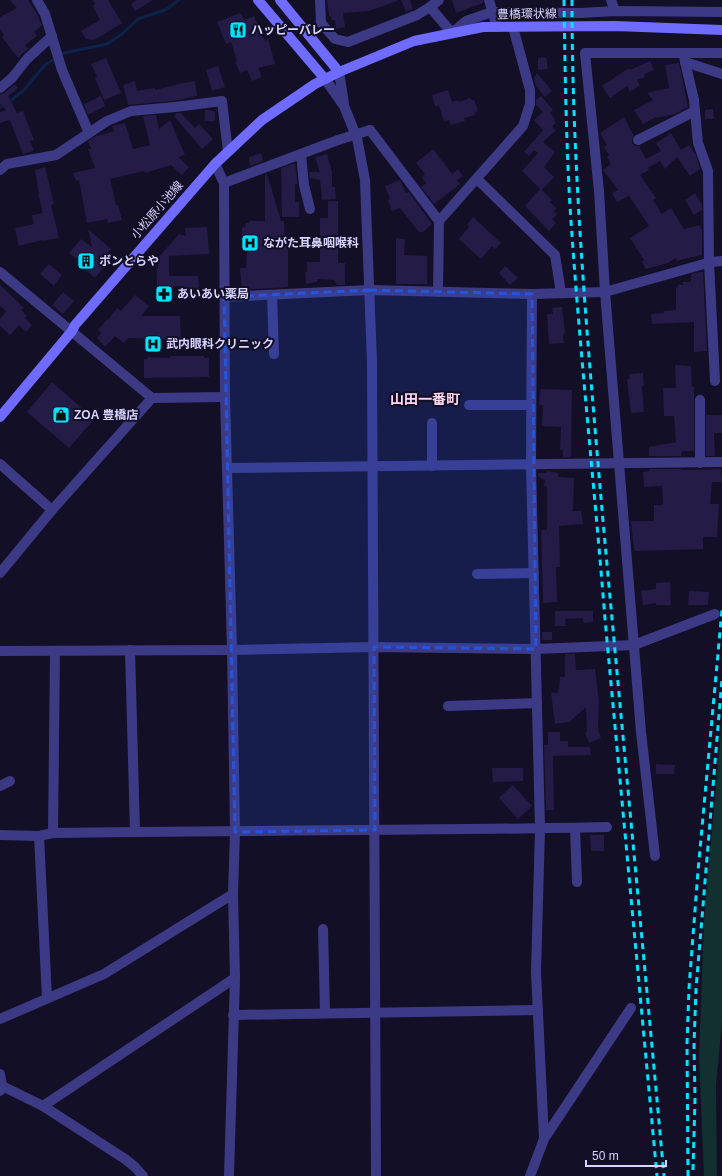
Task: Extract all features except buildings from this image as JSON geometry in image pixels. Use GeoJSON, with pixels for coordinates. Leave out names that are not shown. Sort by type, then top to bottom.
{"type":"FeatureCollection","features":[{"type":"Feature","properties":{"kind":"main road"},"geometry":{"type":"LineString","coordinates":[[258,0],[325,79]]}},
{"type":"Feature","properties":{"kind":"main road"},"geometry":{"type":"LineString","coordinates":[[283,1],[339,72]]}},
{"type":"Feature","properties":{"kind":"main road","name":"豊橋環状線"},"geometry":{"type":"LineString","coordinates":[[325,79],[414,41],[483,27],[614,26],[722,30]]}},
{"type":"Feature","properties":{"kind":"main road","name":"小松原小池線"},"geometry":{"type":"LineString","coordinates":[[0,417],[85,314],[215,164],[262,120],[325,79]]}},
{"type":"Feature","properties":{"kind":"street"},"geometry":{"type":"LineString","coordinates":[[37,0],[45,14],[62,70],[89,133]]}},
{"type":"Feature","properties":{"kind":"street"},"geometry":{"type":"LineString","coordinates":[[320,0],[321,23],[335,39],[348,42],[417,15],[439,0]]}},
{"type":"Feature","properties":{"kind":"street"},"geometry":{"type":"LineString","coordinates":[[489,0],[497,27]]}},
{"type":"Feature","properties":{"kind":"street"},"geometry":{"type":"LineString","coordinates":[[611,0],[615,12]]}},
{"type":"Feature","properties":{"kind":"street"},"geometry":{"type":"LineString","coordinates":[[430,7],[452,33],[466,21],[492,12],[581,14],[615,12],[722,12]]}},
{"type":"Feature","properties":{"kind":"street"},"geometry":{"type":"LineString","coordinates":[[439,221],[523,126],[530,104],[530,90],[513,27]]}},
{"type":"Feature","properties":{"kind":"street"},"geometry":{"type":"LineString","coordinates":[[0,88],[12,78],[27,59],[52,36]]}},
{"type":"Feature","properties":{"kind":"street"},"geometry":{"type":"LineString","coordinates":[[655,856],[641,732],[605,292],[599,191],[586,53],[684,57],[722,52]]}},
{"type":"Feature","properties":{"kind":"street"},"geometry":{"type":"LineString","coordinates":[[684,57],[722,74]]}},
{"type":"Feature","properties":{"kind":"street"},"geometry":{"type":"LineString","coordinates":[[684,57],[694,100],[698,143],[708,171],[709,262],[715,381]]}},
{"type":"Feature","properties":{"kind":"street"},"geometry":{"type":"LineString","coordinates":[[339,72],[344,106]]}},
{"type":"Feature","properties":{"kind":"street"},"geometry":{"type":"LineString","coordinates":[[325,79],[344,106],[357,138],[365,180],[372,362],[376,830],[376,1176]]}},
{"type":"Feature","properties":{"kind":"street"},"geometry":{"type":"LineString","coordinates":[[0,170],[7,164],[56,155],[107,121],[131,111],[222,101],[228,152]]}},
{"type":"Feature","properties":{"kind":"street"},"geometry":{"type":"LineString","coordinates":[[638,140],[695,111]]}},
{"type":"Feature","properties":{"kind":"street"},"geometry":{"type":"LineString","coordinates":[[224,183],[338,140],[370,130],[439,221],[438,292]]}},
{"type":"Feature","properties":{"kind":"street"},"geometry":{"type":"LineString","coordinates":[[301,154],[304,185],[310,209]]}},
{"type":"Feature","properties":{"kind":"street"},"geometry":{"type":"LineString","coordinates":[[215,164],[224,183],[225,397],[235,832],[233,894],[235,978],[229,1176]]}},
{"type":"Feature","properties":{"kind":"street"},"geometry":{"type":"LineString","coordinates":[[477,179],[554,255],[561,293]]}},
{"type":"Feature","properties":{"kind":"street"},"geometry":{"type":"LineString","coordinates":[[224,297],[369,290],[532,294],[605,292],[709,262],[722,261]]}},
{"type":"Feature","properties":{"kind":"street"},"geometry":{"type":"LineString","coordinates":[[0,272],[152,398],[225,397]]}},
{"type":"Feature","properties":{"kind":"street"},"geometry":{"type":"LineString","coordinates":[[532,294],[531,465],[540,829],[536,972],[544,1139]]}},
{"type":"Feature","properties":{"kind":"street"},"geometry":{"type":"LineString","coordinates":[[272,295],[274,354]]}},
{"type":"Feature","properties":{"kind":"street"},"geometry":{"type":"LineString","coordinates":[[0,573],[52,510],[152,398]]}},
{"type":"Feature","properties":{"kind":"street"},"geometry":{"type":"LineString","coordinates":[[700,400],[700,463]]}},
{"type":"Feature","properties":{"kind":"street"},"geometry":{"type":"LineString","coordinates":[[470,405],[531,405]]}},
{"type":"Feature","properties":{"kind":"street"},"geometry":{"type":"LineString","coordinates":[[432,423],[432,466]]}},
{"type":"Feature","properties":{"kind":"street"},"geometry":{"type":"LineString","coordinates":[[227,468],[722,462]]}},
{"type":"Feature","properties":{"kind":"street"},"geometry":{"type":"LineString","coordinates":[[0,464],[52,510]]}},
{"type":"Feature","properties":{"kind":"street"},"geometry":{"type":"LineString","coordinates":[[477,574],[534,573]]}},
{"type":"Feature","properties":{"kind":"street"},"geometry":{"type":"LineString","coordinates":[[0,651],[232,650],[374,647],[536,649],[634,645],[715,614]]}},
{"type":"Feature","properties":{"kind":"street"},"geometry":{"type":"LineString","coordinates":[[130,650],[135,832]]}},
{"type":"Feature","properties":{"kind":"street"},"geometry":{"type":"LineString","coordinates":[[53,833],[55,651]]}},
{"type":"Feature","properties":{"kind":"street"},"geometry":{"type":"LineString","coordinates":[[448,706],[537,703]]}},
{"type":"Feature","properties":{"kind":"street"},"geometry":{"type":"LineString","coordinates":[[0,835],[40,836],[53,833],[540,829],[607,827]]}},
{"type":"Feature","properties":{"kind":"street"},"geometry":{"type":"LineString","coordinates":[[576,828],[577,882]]}},
{"type":"Feature","properties":{"kind":"street"},"geometry":{"type":"LineString","coordinates":[[40,836],[46,998]]}},
{"type":"Feature","properties":{"kind":"street"},"geometry":{"type":"LineString","coordinates":[[0,1019],[104,974],[233,894]]}},
{"type":"Feature","properties":{"kind":"street"},"geometry":{"type":"LineString","coordinates":[[323,929],[325,1013]]}},
{"type":"Feature","properties":{"kind":"street"},"geometry":{"type":"LineString","coordinates":[[43,1106],[235,978]]}},
{"type":"Feature","properties":{"kind":"street"},"geometry":{"type":"LineString","coordinates":[[530,1176],[544,1139],[631,1008]]}},
{"type":"Feature","properties":{"kind":"street"},"geometry":{"type":"LineString","coordinates":[[233,1015],[538,1010]]}},
{"type":"Feature","properties":{"kind":"street"},"geometry":{"type":"LineString","coordinates":[[0,1074],[1,1089],[43,1106],[125,1159],[143,1176]]}},
{"type":"Feature","properties":{"kind":"highlighted area"},"geometry":{"type":"Polygon","coordinates":[[[369,290],[532,294],[536,649],[374,647],[375,830],[235,832],[224,297],[369,290]]]}},
{"type":"Feature","properties":{"kind":"green space"},"geometry":{"type":"Polygon","coordinates":[[[722,720],[722,1022],[716,1085],[717,1176],[704,1176],[699,1056],[704,920],[722,720]]]}},
{"type":"Feature","properties":{"kind":"waterway"},"geometry":{"type":"LineString","coordinates":[[0,107],[24,90],[45,65],[64,53],[107,44],[122,34],[138,19],[165,10],[179,0]]}},
{"type":"Feature","properties":{"kind":"railway"},"geometry":{"type":"LineString","coordinates":[[564,0],[570,206],[578,309],[605,619],[657,1176]]}},
{"type":"Feature","properties":{"kind":"railway"},"geometry":{"type":"LineString","coordinates":[[572,0],[575,130],[587,326],[603,521],[664,1176]]}},
{"type":"Feature","properties":{"kind":"railway"},"geometry":{"type":"LineString","coordinates":[[688,1176],[687,1044],[689,988],[698,871],[722,610]]}},
{"type":"Feature","properties":{"kind":"railway"},"geometry":{"type":"LineString","coordinates":[[693,1170],[696,989],[722,679]]}},
{"type":"Feature","properties":{"kind":"place","name":"ハッピーバレー"},"geometry":{"type":"Point","coordinates":[238,30]}},
{"type":"Feature","properties":{"kind":"place","name":"ながた耳鼻咽喉科"},"geometry":{"type":"Point","coordinates":[250,243]}},
{"type":"Feature","properties":{"kind":"place","name":"ボンとらや"},"geometry":{"type":"Point","coordinates":[86,261]}},
{"type":"Feature","properties":{"kind":"place","name":"あいあい薬局"},"geometry":{"type":"Point","coordinates":[164,294]}},
{"type":"Feature","properties":{"kind":"place","name":"武内眼科クリニック"},"geometry":{"type":"Point","coordinates":[153,344]}},
{"type":"Feature","properties":{"kind":"place","name":"ZOA 豊橋店"},"geometry":{"type":"Point","coordinates":[61,415]}},
{"type":"Feature","properties":{"kind":"district","name":"山田一番町"},"geometry":{"type":"Point","coordinates":[425,399]}}]}
